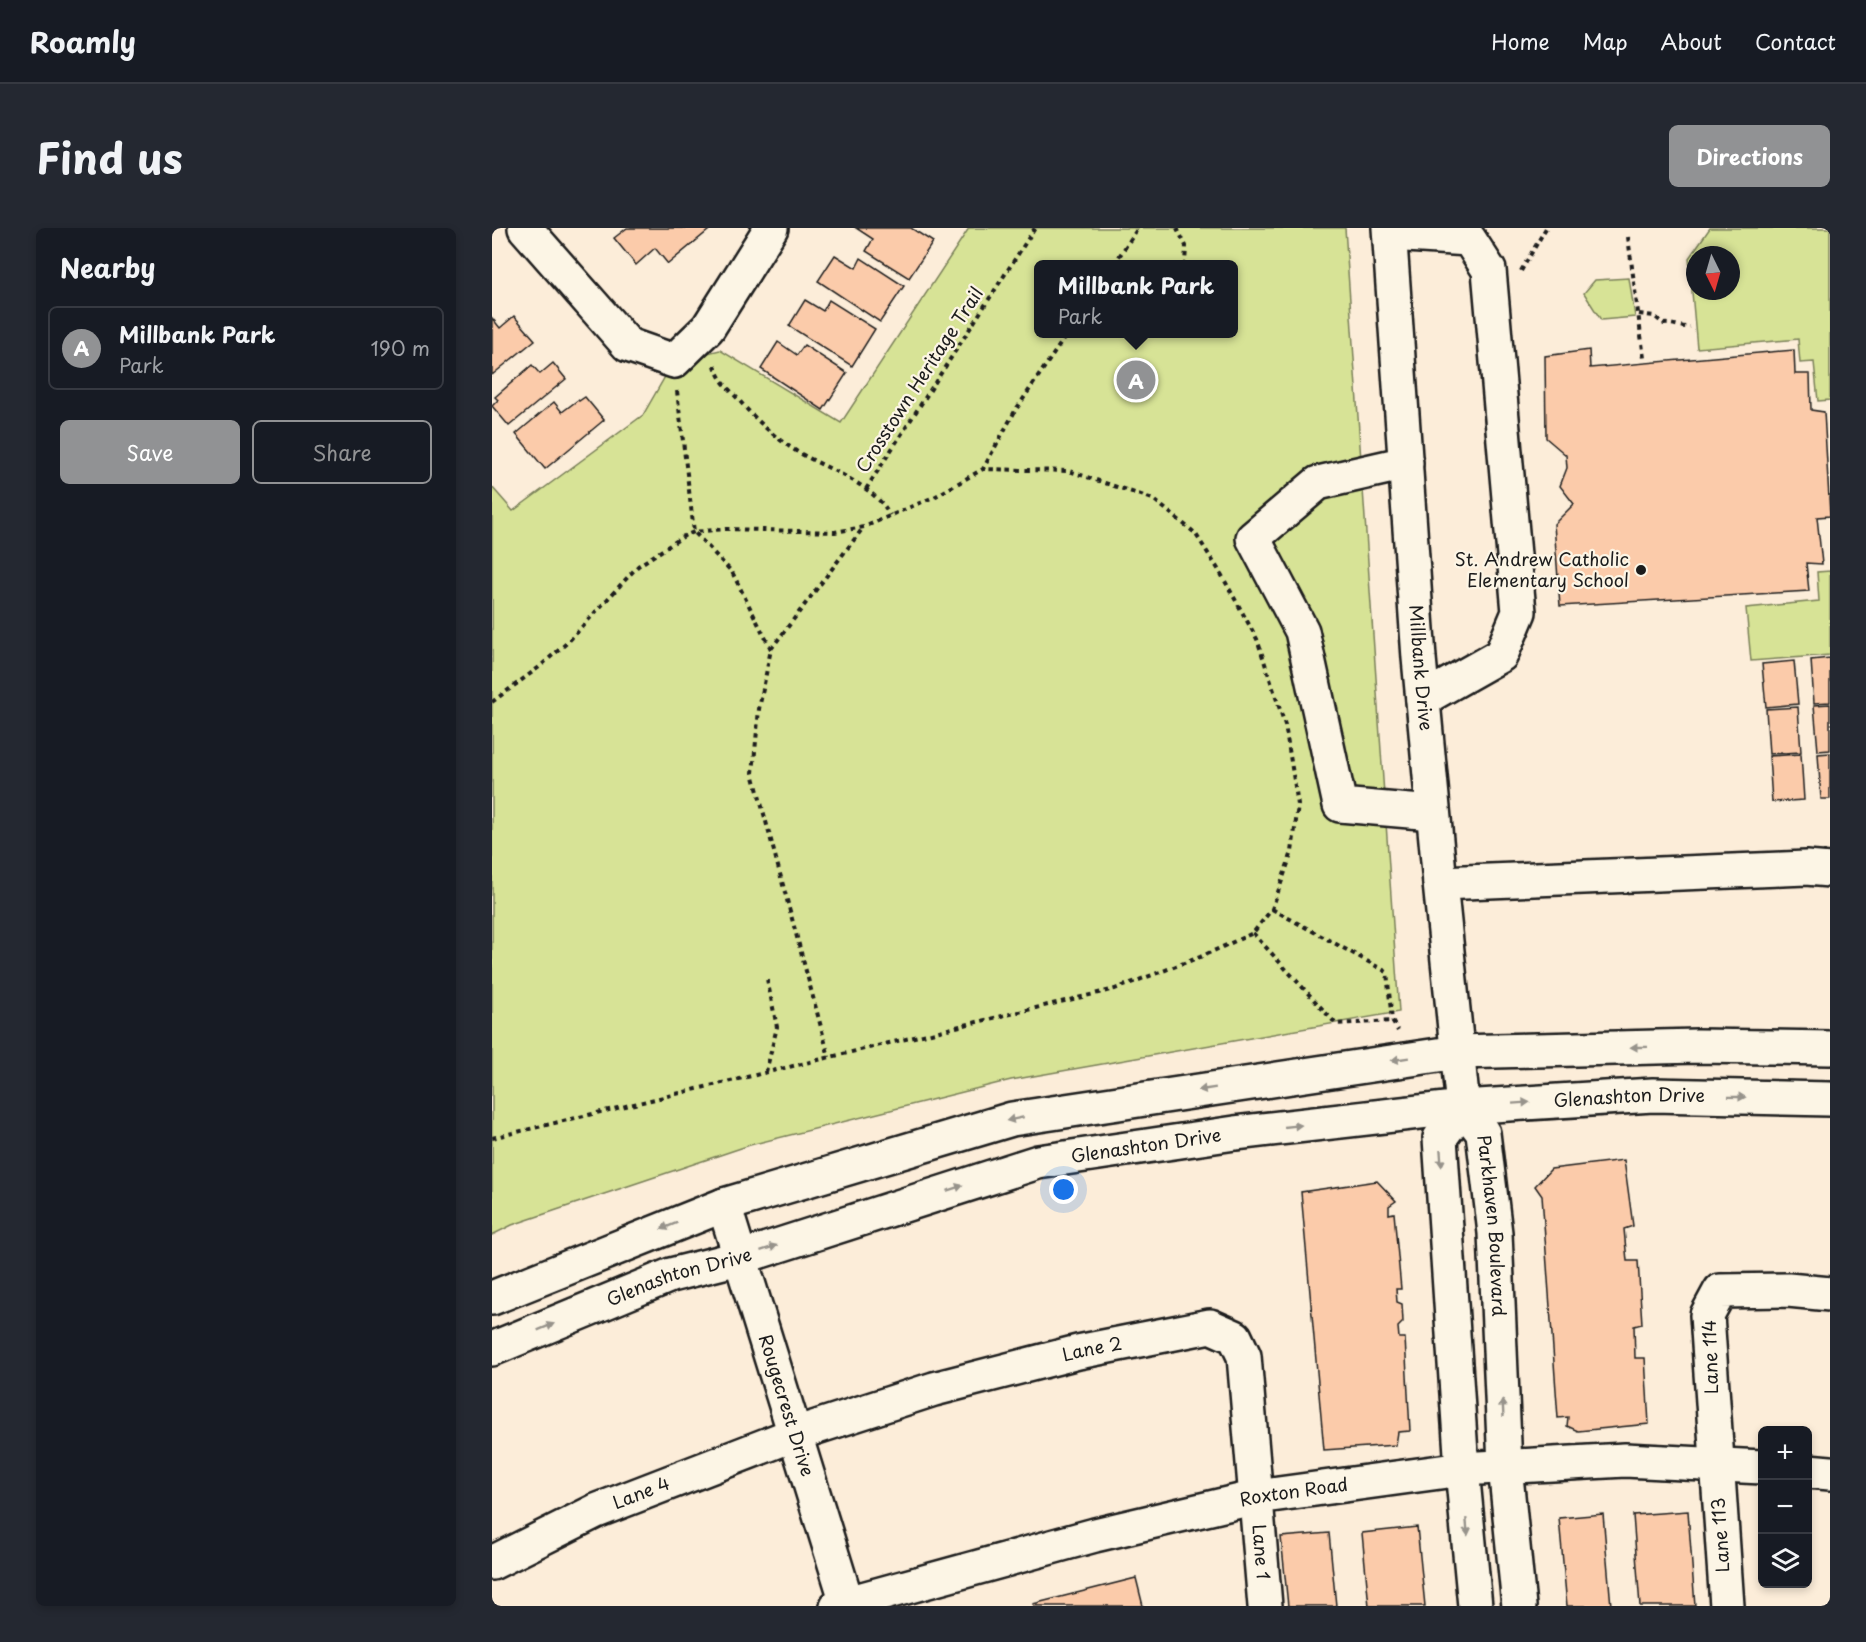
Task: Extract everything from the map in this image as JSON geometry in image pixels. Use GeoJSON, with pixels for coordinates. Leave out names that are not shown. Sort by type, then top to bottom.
{"type":"FeatureCollection","features":[{"type":"Feature","properties":{"kind":"street"},"geometry":{"type":"LineString","coordinates":[[525,228],[627,345],[674,361],[708,328],[771,228]]}},
{"type":"Feature","properties":{"kind":"street"},"geometry":{"type":"LineString","coordinates":[[1390,231],[1469,239],[1489,270],[1519,612],[1501,655],[1423,699]]}},
{"type":"Feature","properties":{"kind":"street","name":"Millbank Drive"},"geometry":{"type":"LineString","coordinates":[[1390,231],[1423,699],[1463,1107]]}},
{"type":"Feature","properties":{"kind":"street"},"geometry":{"type":"LineString","coordinates":[[1406,463],[1318,483],[1253,538],[1302,631],[1340,805],[1433,813]]}},
{"type":"Feature","properties":{"kind":"street"},"geometry":{"type":"LineString","coordinates":[[1440,883],[1806,868],[1830,870]]}},
{"type":"Feature","properties":{"kind":"street"},"geometry":{"type":"LineString","coordinates":[[492,1298],[724,1204],[1012,1119],[1458,1052],[1697,1046],[1830,1047]]}},
{"type":"Feature","properties":{"kind":"street","name":"Glenashton Drive"},"geometry":{"type":"LineString","coordinates":[[492,1349],[672,1275],[739,1258],[1038,1162],[1235,1133],[1463,1107],[1653,1095],[1830,1098]]}},
{"type":"Feature","properties":{"kind":"street","name":"Parkhaven Boulevard"},"geometry":{"type":"LineString","coordinates":[[1474,1606],[1462,1469],[1440,1138],[1463,1107],[1483,1133],[1495,1233],[1505,1466],[1519,1606]]}},
{"type":"Feature","properties":{"kind":"street","name":"Rougecrest Drive"},"geometry":{"type":"LineString","coordinates":[[724,1204],[795,1434],[844,1605]]}},
{"type":"Feature","properties":{"kind":"street","name":"Lane 114"},"geometry":{"type":"LineString","coordinates":[[1716,1464],[1707,1315],[1720,1291],[1788,1290],[1830,1294]]}},
{"type":"Feature","properties":{"kind":"street","name":"Lane 2"},"geometry":{"type":"LineString","coordinates":[[795,1434],[934,1389],[1077,1353],[1210,1326],[1235,1337],[1244,1356],[1257,1497]]}},
{"type":"Feature","properties":{"kind":"street","name":"Lane 4"},"geometry":{"type":"LineString","coordinates":[[492,1563],[596,1511],[795,1434]]}},
{"type":"Feature","properties":{"kind":"street","name":"Roxton Road"},"geometry":{"type":"LineString","coordinates":[[844,1605],[1095,1535],[1257,1497],[1462,1469],[1505,1466],[1625,1460],[1758,1467]]}},
{"type":"Feature","properties":{"kind":"street","name":"Lane 113"},"geometry":{"type":"LineString","coordinates":[[1716,1464],[1727,1606]]}},
{"type":"Feature","properties":{"kind":"street"},"geometry":{"type":"LineString","coordinates":[[1812,1471],[1830,1473]]}},
{"type":"Feature","properties":{"kind":"street","name":"Lane 1"},"geometry":{"type":"LineString","coordinates":[[1257,1497],[1264,1606]]}},
{"type":"Feature","properties":{"kind":"path","name":"Crosstown Heritage Trail"},"geometry":{"type":"LineString","coordinates":[[890,515],[882,500],[866,489],[1035,228]]}},
{"type":"Feature","properties":{"kind":"path"},"geometry":{"type":"LineString","coordinates":[[1117,260],[1138,228]]}},
{"type":"Feature","properties":{"kind":"path"},"geometry":{"type":"LineString","coordinates":[[1177,228],[1186,246],[1185,260]]}},
{"type":"Feature","properties":{"kind":"path"},"geometry":{"type":"LineString","coordinates":[[1628,237],[1644,358]]}},
{"type":"Feature","properties":{"kind":"path"},"geometry":{"type":"LineString","coordinates":[[1639,314],[1654,316],[1664,324],[1674,323],[1683,328],[1690,327]]}},
{"type":"Feature","properties":{"kind":"path"},"geometry":{"type":"LineString","coordinates":[[708,328],[717,375],[756,420],[794,450],[866,489]]}},
{"type":"Feature","properties":{"kind":"path"},"geometry":{"type":"LineString","coordinates":[[983,469],[1015,411],[1064,338]]}},
{"type":"Feature","properties":{"kind":"path"},"geometry":{"type":"LineString","coordinates":[[674,361],[694,532],[732,572],[771,649]]}},
{"type":"Feature","properties":{"kind":"path"},"geometry":{"type":"LineString","coordinates":[[492,702],[538,668],[568,642],[638,566],[667,546],[694,532],[725,529],[835,532],[864,527],[936,496],[983,469],[1069,471],[1153,499],[1195,533],[1220,572],[1257,639],[1285,724],[1298,805],[1292,852],[1272,909],[1253,933],[1200,957],[1115,988],[492,1138]]}},
{"type":"Feature","properties":{"kind":"path"},"geometry":{"type":"LineString","coordinates":[[829,1057],[753,773],[759,709],[771,649],[864,527]]}},
{"type":"Feature","properties":{"kind":"path"},"geometry":{"type":"LineString","coordinates":[[1272,909],[1387,972],[1392,1021],[1400,1034]]}},
{"type":"Feature","properties":{"kind":"path"},"geometry":{"type":"LineString","coordinates":[[1253,933],[1336,1024],[1392,1021]]}},
{"type":"Feature","properties":{"kind":"path"},"geometry":{"type":"LineString","coordinates":[[766,1072],[777,1027],[767,979]]}},
{"type":"Feature","properties":{"kind":"green space"},"geometry":{"type":"Polygon","coordinates":[[[969,228],[1345,228],[1399,1012],[1011,1080],[750,1145],[512,1225],[492,1235],[492,487],[513,511],[643,415],[674,361],[720,350],[841,423],[969,228]]]}},
{"type":"Feature","properties":{"kind":"green space"},"geometry":{"type":"Polygon","coordinates":[[[1710,228],[1830,228],[1830,400],[1818,401],[1814,362],[1800,363],[1798,339],[1697,348],[1693,300],[1740,300],[1740,246],[1697,246],[1710,228]]]}},
{"type":"Feature","properties":{"kind":"green space"},"geometry":{"type":"Polygon","coordinates":[[[1629,278],[1635,317],[1601,320],[1584,293],[1595,280],[1629,278]]]}},
{"type":"Feature","properties":{"kind":"green space"},"geometry":{"type":"Polygon","coordinates":[[[1830,571],[1830,655],[1751,661],[1746,608],[1819,601],[1817,572],[1830,571]]]}},
{"type":"Feature","properties":{"kind":"building"},"geometry":{"type":"Polygon","coordinates":[[[627,228],[708,228],[709,230],[668,264],[655,248],[636,265],[614,238],[627,228]]]}},
{"type":"Feature","properties":{"kind":"building"},"geometry":{"type":"Polygon","coordinates":[[[856,228],[911,228],[933,242],[909,278],[866,251],[873,239],[856,228]]]}},
{"type":"Feature","properties":{"kind":"building"},"geometry":{"type":"Polygon","coordinates":[[[835,255],[856,268],[861,258],[904,286],[880,322],[818,281],[835,255]]]}},
{"type":"Feature","properties":{"kind":"building"},"geometry":{"type":"Polygon","coordinates":[[[805,300],[823,311],[829,300],[875,329],[852,366],[789,326],[805,300]]]}},
{"type":"Feature","properties":{"kind":"building"},"geometry":{"type":"Polygon","coordinates":[[[514,316],[535,340],[492,375],[492,318],[500,328],[514,316]]]}},
{"type":"Feature","properties":{"kind":"building"},"geometry":{"type":"Polygon","coordinates":[[[778,342],[797,355],[804,345],[847,373],[823,410],[761,369],[778,342]]]}},
{"type":"Feature","properties":{"kind":"building"},"geometry":{"type":"Polygon","coordinates":[[[1589,350],[1590,368],[1794,350],[1795,374],[1810,374],[1811,410],[1824,412],[1830,516],[1817,517],[1822,564],[1806,563],[1809,591],[1560,606],[1554,524],[1574,504],[1560,486],[1567,468],[1566,455],[1546,438],[1545,356],[1589,350]]]}},
{"type":"Feature","properties":{"kind":"building"},"geometry":{"type":"Polygon","coordinates":[[[553,363],[566,379],[509,426],[492,406],[498,400],[495,397],[532,365],[540,374],[553,363]]]}},
{"type":"Feature","properties":{"kind":"building"},"geometry":{"type":"Polygon","coordinates":[[[585,397],[604,420],[545,469],[516,434],[554,402],[562,412],[585,397]]]}},
{"type":"Feature","properties":{"kind":"building"},"geometry":{"type":"Polygon","coordinates":[[[1830,658],[1830,702],[1814,703],[1811,660],[1830,658]]]}},
{"type":"Feature","properties":{"kind":"building"},"geometry":{"type":"Polygon","coordinates":[[[1794,661],[1798,704],[1766,707],[1762,664],[1794,661]]]}},
{"type":"Feature","properties":{"kind":"building"},"geometry":{"type":"Polygon","coordinates":[[[1830,704],[1830,750],[1818,751],[1814,705],[1830,704]]]}},
{"type":"Feature","properties":{"kind":"building"},"geometry":{"type":"Polygon","coordinates":[[[1798,707],[1801,752],[1769,754],[1766,709],[1798,707]]]}},
{"type":"Feature","properties":{"kind":"building"},"geometry":{"type":"Polygon","coordinates":[[[1830,753],[1830,799],[1821,799],[1818,754],[1830,753]]]}},
{"type":"Feature","properties":{"kind":"building"},"geometry":{"type":"Polygon","coordinates":[[[1801,754],[1804,800],[1772,802],[1769,756],[1801,754]]]}},
{"type":"Feature","properties":{"kind":"building"},"geometry":{"type":"Polygon","coordinates":[[[1624,1160],[1633,1226],[1624,1229],[1627,1261],[1638,1261],[1642,1324],[1634,1326],[1635,1358],[1645,1358],[1649,1424],[1578,1431],[1567,1426],[1568,1417],[1558,1418],[1542,1196],[1535,1186],[1551,1169],[1624,1160]]]}},
{"type":"Feature","properties":{"kind":"building"},"geometry":{"type":"Polygon","coordinates":[[[1377,1181],[1396,1201],[1389,1206],[1389,1214],[1394,1213],[1401,1289],[1396,1289],[1397,1302],[1402,1304],[1403,1322],[1398,1327],[1399,1338],[1405,1338],[1410,1431],[1398,1432],[1396,1445],[1324,1450],[1301,1192],[1377,1181]]]}},
{"type":"Feature","properties":{"kind":"building"},"geometry":{"type":"Polygon","coordinates":[[[1688,1511],[1695,1606],[1640,1606],[1633,1515],[1688,1511]]]}},
{"type":"Feature","properties":{"kind":"building"},"geometry":{"type":"Polygon","coordinates":[[[1603,1514],[1611,1606],[1567,1606],[1559,1518],[1603,1514]]]}},
{"type":"Feature","properties":{"kind":"building"},"geometry":{"type":"Polygon","coordinates":[[[1417,1527],[1425,1606],[1369,1606],[1362,1533],[1417,1527]]]}},
{"type":"Feature","properties":{"kind":"building"},"geometry":{"type":"Polygon","coordinates":[[[1329,1533],[1336,1606],[1288,1606],[1281,1537],[1329,1533]]]}},
{"type":"Feature","properties":{"kind":"building"},"geometry":{"type":"Polygon","coordinates":[[[1136,1578],[1143,1606],[1034,1606],[1033,1604],[1136,1578]]]}},
{"type":"Feature","properties":{"kind":"place","name":"Millbank Park"},"geometry":{"type":"Point","coordinates":[1136,380]}},
{"type":"Feature","properties":{"kind":"place","name":"St. Andrew Catholic Elementary School"},"geometry":{"type":"Point","coordinates":[1641,570]}}]}
